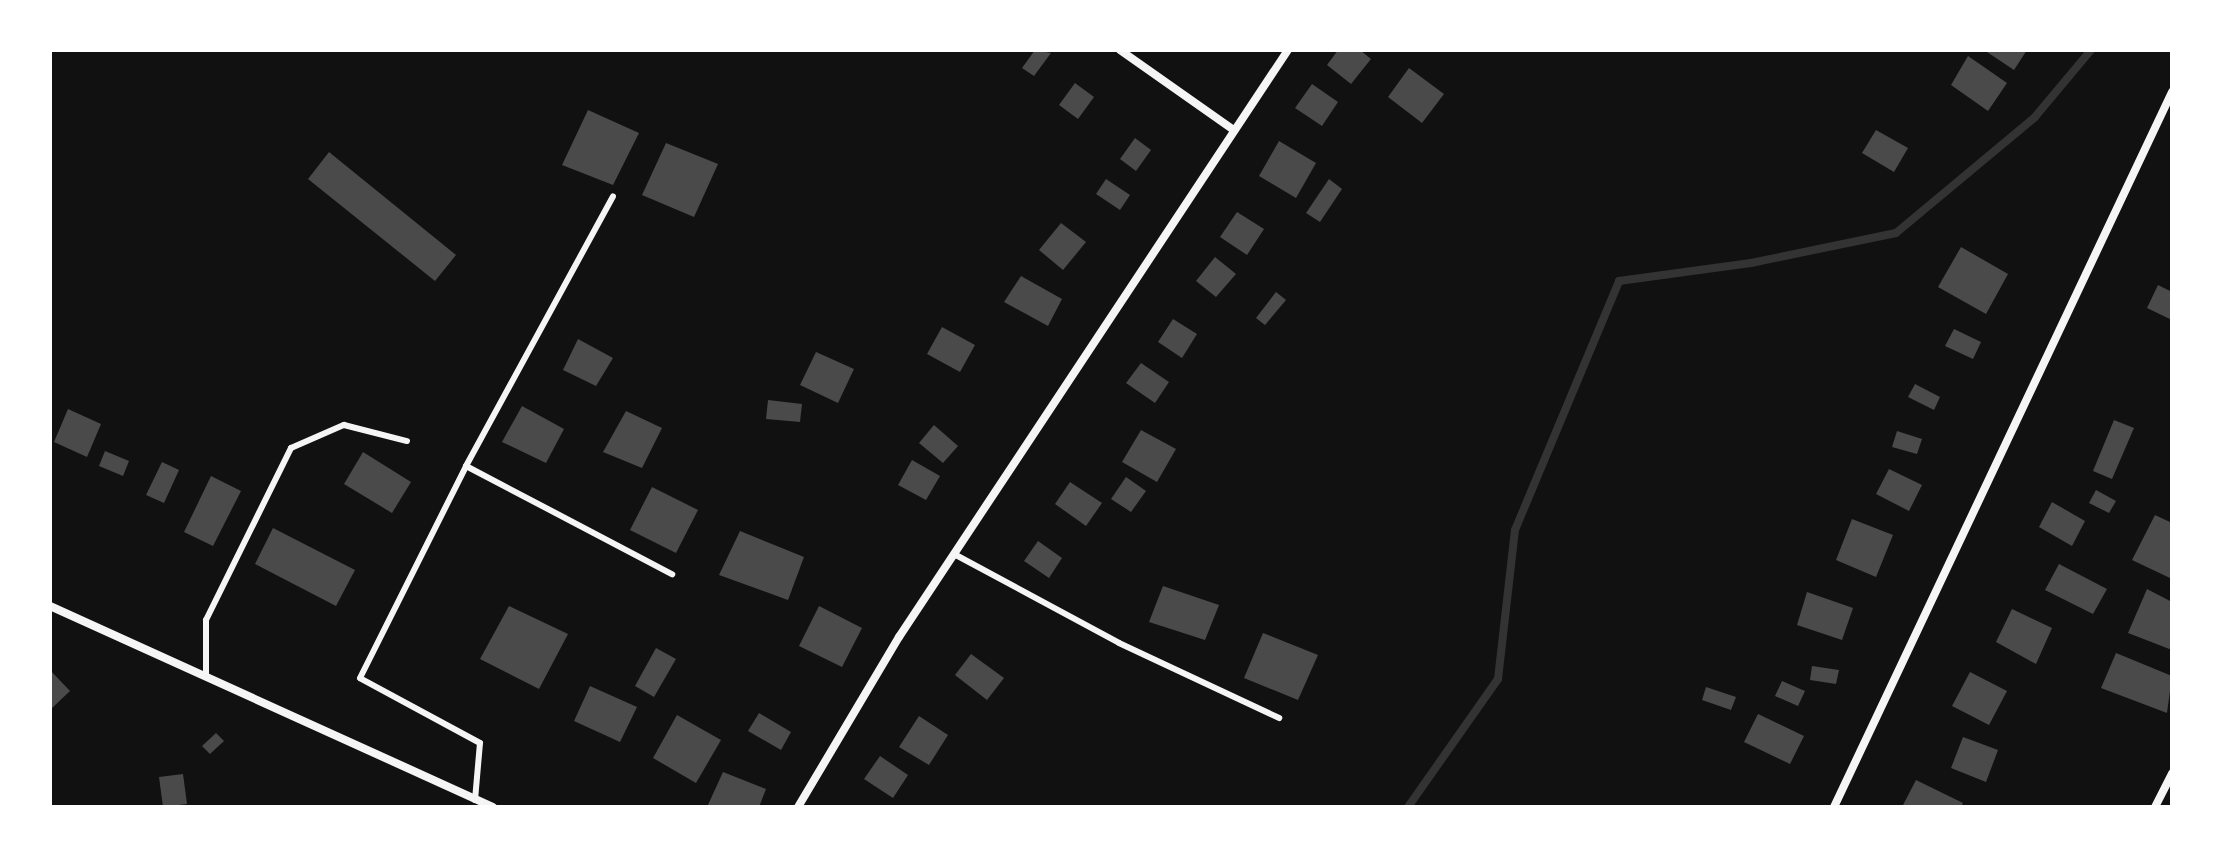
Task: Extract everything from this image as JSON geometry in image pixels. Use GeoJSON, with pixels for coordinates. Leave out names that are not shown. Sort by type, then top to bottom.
{"type":"FeatureCollection","features":[{"type":"Feature","properties":{"kind":"street"},"geometry":{"type":"LineString","coordinates":[[1120,50],[1234,130]]}},
{"type":"Feature","properties":{"kind":"street"},"geometry":{"type":"LineString","coordinates":[[798,807],[954,554],[1288,50]]}},
{"type":"Feature","properties":{"kind":"street"},"geometry":{"type":"LineString","coordinates":[[1834,807],[2172,92]]}},
{"type":"Feature","properties":{"kind":"street"},"geometry":{"type":"LineString","coordinates":[[50,606],[206,676],[475,804],[493,807]]}},
{"type":"Feature","properties":{"kind":"street"},"geometry":{"type":"LineString","coordinates":[[2155,807],[2172,773]]}},
{"type":"Feature","properties":{"kind":"lane"},"geometry":{"type":"LineString","coordinates":[[475,804],[480,743],[360,678],[466,466],[613,196]]}},
{"type":"Feature","properties":{"kind":"lane"},"geometry":{"type":"LineString","coordinates":[[206,676],[206,620],[291,448],[344,425],[407,441]]}},
{"type":"Feature","properties":{"kind":"lane"},"geometry":{"type":"LineString","coordinates":[[466,466],[672,574]]}},
{"type":"Feature","properties":{"kind":"lane"},"geometry":{"type":"LineString","coordinates":[[954,554],[1119,643],[1279,718]]}},
{"type":"Feature","properties":{"kind":"building"},"geometry":{"type":"Polygon","coordinates":[[[1035,50],[1051,53],[1034,76],[1022,68],[1035,50]]]}},
{"type":"Feature","properties":{"kind":"building"},"geometry":{"type":"Polygon","coordinates":[[[1338,50],[1360,50],[1371,59],[1351,84],[1327,65],[1338,50]]]}},
{"type":"Feature","properties":{"kind":"building"},"geometry":{"type":"Polygon","coordinates":[[[1984,50],[2027,50],[2014,70],[1984,50]]]}},
{"type":"Feature","properties":{"kind":"building"},"geometry":{"type":"Polygon","coordinates":[[[1968,56],[2007,83],[1988,111],[1951,85],[1968,56]]]}},
{"type":"Feature","properties":{"kind":"building"},"geometry":{"type":"Polygon","coordinates":[[[1409,68],[1444,94],[1422,123],[1388,97],[1409,68]]]}},
{"type":"Feature","properties":{"kind":"building"},"geometry":{"type":"Polygon","coordinates":[[[1075,83],[1094,97],[1078,119],[1059,105],[1075,83]]]}},
{"type":"Feature","properties":{"kind":"building"},"geometry":{"type":"Polygon","coordinates":[[[1312,84],[1338,102],[1322,126],[1295,108],[1312,84]]]}},
{"type":"Feature","properties":{"kind":"building"},"geometry":{"type":"Polygon","coordinates":[[[588,110],[639,133],[613,185],[562,165],[588,110]]]}},
{"type":"Feature","properties":{"kind":"building"},"geometry":{"type":"Polygon","coordinates":[[[1876,130],[1908,148],[1894,172],[1862,153],[1876,130]]]}},
{"type":"Feature","properties":{"kind":"building"},"geometry":{"type":"Polygon","coordinates":[[[1135,138],[1151,150],[1136,171],[1120,159],[1135,138]]]}},
{"type":"Feature","properties":{"kind":"building"},"geometry":{"type":"Polygon","coordinates":[[[1279,141],[1316,163],[1296,198],[1259,176],[1279,141]]]}},
{"type":"Feature","properties":{"kind":"building"},"geometry":{"type":"Polygon","coordinates":[[[666,143],[718,164],[694,217],[642,195],[666,143]]]}},
{"type":"Feature","properties":{"kind":"building"},"geometry":{"type":"Polygon","coordinates":[[[329,152],[456,255],[435,281],[308,179],[329,152]]]}},
{"type":"Feature","properties":{"kind":"building"},"geometry":{"type":"Polygon","coordinates":[[[1106,179],[1130,195],[1120,210],[1096,194],[1106,179]]]}},
{"type":"Feature","properties":{"kind":"building"},"geometry":{"type":"Polygon","coordinates":[[[1329,179],[1342,189],[1320,222],[1306,213],[1329,179]]]}},
{"type":"Feature","properties":{"kind":"building"},"geometry":{"type":"Polygon","coordinates":[[[1237,212],[1264,229],[1247,255],[1220,237],[1237,212]]]}},
{"type":"Feature","properties":{"kind":"building"},"geometry":{"type":"Polygon","coordinates":[[[1061,223],[1086,242],[1063,270],[1039,250],[1061,223]]]}},
{"type":"Feature","properties":{"kind":"building"},"geometry":{"type":"Polygon","coordinates":[[[1961,247],[2008,274],[1986,314],[1938,287],[1961,247]]]}},
{"type":"Feature","properties":{"kind":"building"},"geometry":{"type":"Polygon","coordinates":[[[1215,257],[1236,274],[1216,297],[1196,281],[1215,257]]]}},
{"type":"Feature","properties":{"kind":"building"},"geometry":{"type":"Polygon","coordinates":[[[1021,276],[1062,299],[1048,326],[1004,302],[1021,276]]]}},
{"type":"Feature","properties":{"kind":"building"},"geometry":{"type":"Polygon","coordinates":[[[2158,285],[2172,292],[2172,320],[2147,308],[2158,285]]]}},
{"type":"Feature","properties":{"kind":"building"},"geometry":{"type":"Polygon","coordinates":[[[1276,292],[1286,300],[1265,325],[1256,318],[1276,292]]]}},
{"type":"Feature","properties":{"kind":"building"},"geometry":{"type":"Polygon","coordinates":[[[1173,319],[1197,334],[1182,358],[1158,342],[1173,319]]]}},
{"type":"Feature","properties":{"kind":"building"},"geometry":{"type":"Polygon","coordinates":[[[942,327],[975,345],[960,372],[927,354],[942,327]]]}},
{"type":"Feature","properties":{"kind":"building"},"geometry":{"type":"Polygon","coordinates":[[[1954,329],[1981,342],[1973,359],[1945,346],[1954,329]]]}},
{"type":"Feature","properties":{"kind":"building"},"geometry":{"type":"Polygon","coordinates":[[[578,339],[613,358],[596,386],[563,370],[578,339]]]}},
{"type":"Feature","properties":{"kind":"building"},"geometry":{"type":"Polygon","coordinates":[[[816,352],[854,369],[838,403],[800,385],[816,352]]]}},
{"type":"Feature","properties":{"kind":"building"},"geometry":{"type":"Polygon","coordinates":[[[1141,363],[1169,382],[1155,403],[1126,383],[1141,363]]]}},
{"type":"Feature","properties":{"kind":"building"},"geometry":{"type":"Polygon","coordinates":[[[1915,384],[1940,397],[1934,410],[1908,397],[1915,384]]]}},
{"type":"Feature","properties":{"kind":"building"},"geometry":{"type":"Polygon","coordinates":[[[768,400],[802,404],[800,422],[766,419],[768,400]]]}},
{"type":"Feature","properties":{"kind":"building"},"geometry":{"type":"Polygon","coordinates":[[[522,406],[564,429],[546,463],[502,442],[522,406]]]}},
{"type":"Feature","properties":{"kind":"building"},"geometry":{"type":"Polygon","coordinates":[[[68,409],[101,424],[87,457],[54,442],[68,409]]]}},
{"type":"Feature","properties":{"kind":"building"},"geometry":{"type":"Polygon","coordinates":[[[626,411],[662,428],[642,468],[603,452],[626,411]]]}},
{"type":"Feature","properties":{"kind":"building"},"geometry":{"type":"Polygon","coordinates":[[[2114,420],[2134,428],[2112,479],[2093,471],[2114,420]]]}},
{"type":"Feature","properties":{"kind":"building"},"geometry":{"type":"Polygon","coordinates":[[[934,425],[958,446],[943,463],[919,443],[934,425]]]}},
{"type":"Feature","properties":{"kind":"building"},"geometry":{"type":"Polygon","coordinates":[[[1141,430],[1176,449],[1157,482],[1122,462],[1141,430]]]}},
{"type":"Feature","properties":{"kind":"building"},"geometry":{"type":"Polygon","coordinates":[[[1897,431],[1922,439],[1917,454],[1892,447],[1897,431]]]}},
{"type":"Feature","properties":{"kind":"building"},"geometry":{"type":"Polygon","coordinates":[[[105,451],[129,461],[123,476],[99,466],[105,451]]]}},
{"type":"Feature","properties":{"kind":"building"},"geometry":{"type":"Polygon","coordinates":[[[363,452],[411,482],[392,513],[344,484],[363,452]]]}},
{"type":"Feature","properties":{"kind":"building"},"geometry":{"type":"Polygon","coordinates":[[[912,460],[940,476],[926,500],[898,485],[912,460]]]}},
{"type":"Feature","properties":{"kind":"building"},"geometry":{"type":"Polygon","coordinates":[[[162,462],[179,470],[164,503],[146,495],[162,462]]]}},
{"type":"Feature","properties":{"kind":"building"},"geometry":{"type":"Polygon","coordinates":[[[1889,469],[1922,485],[1909,511],[1876,494],[1889,469]]]}},
{"type":"Feature","properties":{"kind":"building"},"geometry":{"type":"Polygon","coordinates":[[[211,476],[241,491],[213,546],[184,532],[211,476]]]}},
{"type":"Feature","properties":{"kind":"building"},"geometry":{"type":"Polygon","coordinates":[[[1126,477],[1146,491],[1131,512],[1111,499],[1126,477]]]}},
{"type":"Feature","properties":{"kind":"building"},"geometry":{"type":"Polygon","coordinates":[[[1070,482],[1102,503],[1086,526],[1055,504],[1070,482]]]}},
{"type":"Feature","properties":{"kind":"building"},"geometry":{"type":"Polygon","coordinates":[[[652,487],[698,510],[676,553],[630,530],[652,487]]]}},
{"type":"Feature","properties":{"kind":"building"},"geometry":{"type":"Polygon","coordinates":[[[2096,490],[2116,501],[2109,513],[2089,503],[2096,490]]]}},
{"type":"Feature","properties":{"kind":"building"},"geometry":{"type":"Polygon","coordinates":[[[2052,502],[2085,521],[2072,546],[2039,527],[2052,502]]]}},
{"type":"Feature","properties":{"kind":"building"},"geometry":{"type":"Polygon","coordinates":[[[2155,515],[2172,523],[2170,578],[2132,560],[2155,515]]]}},
{"type":"Feature","properties":{"kind":"building"},"geometry":{"type":"Polygon","coordinates":[[[1852,519],[1893,535],[1876,577],[1836,560],[1852,519]]]}},
{"type":"Feature","properties":{"kind":"building"},"geometry":{"type":"Polygon","coordinates":[[[273,528],[355,570],[336,606],[255,564],[273,528]]]}},
{"type":"Feature","properties":{"kind":"building"},"geometry":{"type":"Polygon","coordinates":[[[740,531],[804,557],[788,600],[719,575],[740,531]]]}},
{"type":"Feature","properties":{"kind":"building"},"geometry":{"type":"Polygon","coordinates":[[[1038,541],[1062,558],[1049,578],[1024,561],[1038,541]]]}},
{"type":"Feature","properties":{"kind":"building"},"geometry":{"type":"Polygon","coordinates":[[[2059,564],[2107,589],[2093,614],[2045,590],[2059,564]]]}},
{"type":"Feature","properties":{"kind":"building"},"geometry":{"type":"Polygon","coordinates":[[[1163,586],[1219,605],[1205,640],[1149,622],[1163,586]]]}},
{"type":"Feature","properties":{"kind":"building"},"geometry":{"type":"Polygon","coordinates":[[[2147,589],[2172,602],[2172,650],[2128,633],[2147,589]]]}},
{"type":"Feature","properties":{"kind":"building"},"geometry":{"type":"Polygon","coordinates":[[[1807,592],[1853,608],[1842,640],[1797,625],[1807,592]]]}},
{"type":"Feature","properties":{"kind":"building"},"geometry":{"type":"Polygon","coordinates":[[[509,606],[568,634],[539,689],[480,659],[509,606]]]}},
{"type":"Feature","properties":{"kind":"building"},"geometry":{"type":"Polygon","coordinates":[[[819,606],[862,628],[842,667],[799,646],[819,606]]]}},
{"type":"Feature","properties":{"kind":"building"},"geometry":{"type":"Polygon","coordinates":[[[2012,609],[2052,628],[2036,664],[1996,642],[2012,609]]]}},
{"type":"Feature","properties":{"kind":"building"},"geometry":{"type":"Polygon","coordinates":[[[1263,633],[1318,655],[1298,700],[1244,678],[1263,633]]]}},
{"type":"Feature","properties":{"kind":"building"},"geometry":{"type":"Polygon","coordinates":[[[656,648],[676,659],[654,697],[635,686],[656,648]]]}},
{"type":"Feature","properties":{"kind":"building"},"geometry":{"type":"Polygon","coordinates":[[[2116,653],[2172,676],[2167,713],[2101,688],[2116,653]]]}},
{"type":"Feature","properties":{"kind":"building"},"geometry":{"type":"Polygon","coordinates":[[[971,654],[1004,678],[987,700],[955,675],[971,654]]]}},
{"type":"Feature","properties":{"kind":"building"},"geometry":{"type":"Polygon","coordinates":[[[1812,666],[1839,670],[1836,684],[1810,680],[1812,666]]]}},
{"type":"Feature","properties":{"kind":"building"},"geometry":{"type":"Polygon","coordinates":[[[50,670],[70,691],[50,710],[50,670]]]}},
{"type":"Feature","properties":{"kind":"building"},"geometry":{"type":"Polygon","coordinates":[[[1970,672],[2007,691],[1989,725],[1952,706],[1970,672]]]}},
{"type":"Feature","properties":{"kind":"building"},"geometry":{"type":"Polygon","coordinates":[[[1782,681],[1805,691],[1798,706],[1775,696],[1782,681]]]}},
{"type":"Feature","properties":{"kind":"building"},"geometry":{"type":"Polygon","coordinates":[[[590,686],[637,707],[620,742],[574,721],[590,686]]]}},
{"type":"Feature","properties":{"kind":"building"},"geometry":{"type":"Polygon","coordinates":[[[1706,687],[1736,697],[1731,710],[1702,700],[1706,687]]]}},
{"type":"Feature","properties":{"kind":"building"},"geometry":{"type":"Polygon","coordinates":[[[759,713],[791,732],[781,750],[748,731],[759,713]]]}},
{"type":"Feature","properties":{"kind":"building"},"geometry":{"type":"Polygon","coordinates":[[[1758,714],[1804,736],[1790,764],[1744,742],[1758,714]]]}},
{"type":"Feature","properties":{"kind":"building"},"geometry":{"type":"Polygon","coordinates":[[[677,715],[721,740],[696,783],[653,758],[677,715]]]}},
{"type":"Feature","properties":{"kind":"building"},"geometry":{"type":"Polygon","coordinates":[[[919,716],[948,735],[929,765],[899,747],[919,716]]]}},
{"type":"Feature","properties":{"kind":"building"},"geometry":{"type":"Polygon","coordinates":[[[216,733],[224,741],[210,754],[202,746],[216,733]]]}},
{"type":"Feature","properties":{"kind":"building"},"geometry":{"type":"Polygon","coordinates":[[[1963,737],[1998,750],[1986,782],[1951,768],[1963,737]]]}},
{"type":"Feature","properties":{"kind":"building"},"geometry":{"type":"Polygon","coordinates":[[[880,756],[908,775],[893,798],[864,779],[880,756]]]}},
{"type":"Feature","properties":{"kind":"building"},"geometry":{"type":"Polygon","coordinates":[[[723,772],[766,789],[759,807],[707,807],[723,772]]]}},
{"type":"Feature","properties":{"kind":"building"},"geometry":{"type":"Polygon","coordinates":[[[183,774],[187,804],[163,807],[159,777],[183,774]]]}},
{"type":"Feature","properties":{"kind":"building"},"geometry":{"type":"Polygon","coordinates":[[[1916,780],[1963,803],[1961,807],[1902,807],[1916,780]]]}},
{"type":"Feature","properties":{"kind":"waterway"},"geometry":{"type":"LineString","coordinates":[[1408,807],[1498,679],[1515,530],[1619,281],[1751,263],[1896,233],[2035,117],[2091,50]]}}]}
